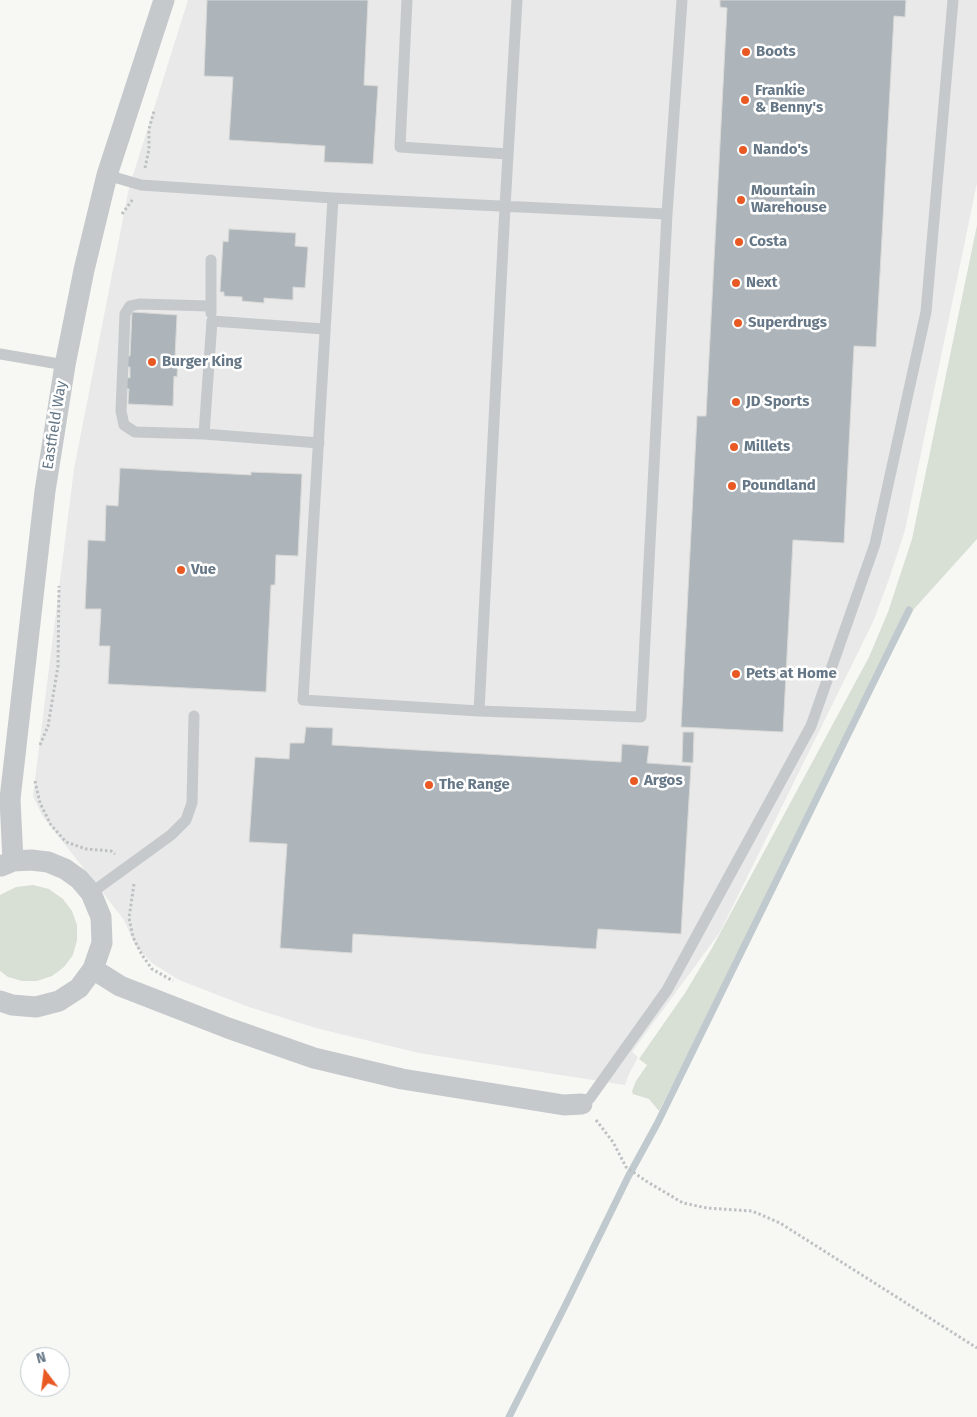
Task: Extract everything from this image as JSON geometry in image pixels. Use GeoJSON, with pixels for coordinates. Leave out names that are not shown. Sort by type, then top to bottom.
{"type":"FeatureCollection","features":[{"type":"Feature","properties":{"kind":"street","name":"Eastfield Way"},"geometry":{"type":"LineString","coordinates":[[7,864],[10,799],[45,491],[65,364],[84,270],[107,175],[164,0]]}},
{"type":"Feature","properties":{"kind":"street"},"geometry":{"type":"LineString","coordinates":[[0,1000],[12,1005],[36,1007],[59,1001],[79,988],[94,969],[102,943],[101,917],[90,893],[79,879],[65,869],[48,862],[31,860],[7,864]]}},
{"type":"Feature","properties":{"kind":"street"},"geometry":{"type":"LineString","coordinates":[[94,969],[120,986],[228,1028],[314,1058],[402,1079],[506,1094],[564,1105],[582,1104]]}},
{"type":"Feature","properties":{"kind":"lane"},"geometry":{"type":"LineString","coordinates":[[407,0],[400,147],[508,154]]}},
{"type":"Feature","properties":{"kind":"lane"},"geometry":{"type":"LineString","coordinates":[[479,711],[505,207],[518,0]]}},
{"type":"Feature","properties":{"kind":"lane"},"geometry":{"type":"LineString","coordinates":[[333,198],[303,700],[479,711],[641,718],[668,214],[682,0]]}},
{"type":"Feature","properties":{"kind":"lane"},"geometry":{"type":"LineString","coordinates":[[582,1104],[590,1098],[667,990],[811,726],[875,544],[926,312],[953,0]]}},
{"type":"Feature","properties":{"kind":"lane"},"geometry":{"type":"LineString","coordinates":[[107,175],[142,185],[333,198],[668,214]]}},
{"type":"Feature","properties":{"kind":"lane"},"geometry":{"type":"LineString","coordinates":[[204,434],[212,321],[210,306],[211,260]]}},
{"type":"Feature","properties":{"kind":"lane"},"geometry":{"type":"LineString","coordinates":[[210,306],[139,304],[130,306],[125,314],[120,411],[124,425],[135,432],[204,434],[319,442]]}},
{"type":"Feature","properties":{"kind":"lane"},"geometry":{"type":"LineString","coordinates":[[212,321],[324,329]]}},
{"type":"Feature","properties":{"kind":"lane"},"geometry":{"type":"LineString","coordinates":[[0,354],[65,364]]}},
{"type":"Feature","properties":{"kind":"lane"},"geometry":{"type":"LineString","coordinates":[[90,893],[171,835],[186,820],[192,803],[194,716]]}},
{"type":"Feature","properties":{"kind":"path"},"geometry":{"type":"LineString","coordinates":[[120,220],[123,212],[142,185],[149,149],[149,129],[155,103]]}},
{"type":"Feature","properties":{"kind":"path"},"geometry":{"type":"LineString","coordinates":[[38,752],[48,726],[58,666],[58,585]]}},
{"type":"Feature","properties":{"kind":"path"},"geometry":{"type":"LineString","coordinates":[[34,776],[40,803],[51,825],[66,842],[86,849],[111,851],[127,866],[135,882],[129,918],[133,937],[152,969],[174,981]]}},
{"type":"Feature","properties":{"kind":"path"},"geometry":{"type":"LineString","coordinates":[[582,1104],[613,1142],[626,1168],[644,1180],[683,1202],[707,1208],[752,1211],[780,1223],[977,1348]]}},
{"type":"Feature","properties":{"kind":"shaded area"},"geometry":{"type":"Polygon","coordinates":[[[188,0],[977,0],[977,183],[905,530],[873,622],[720,932],[632,1052],[638,1057],[625,1085],[419,1053],[316,1028],[249,1007],[179,980],[152,963],[135,945],[124,920],[42,815],[33,796],[74,469],[129,188],[188,0]]]}},
{"type":"Feature","properties":{"kind":"shaded area"},"geometry":{"type":"Polygon","coordinates":[[[977,225],[977,539],[914,609],[659,1111],[649,1099],[633,1094],[632,1091],[636,1081],[647,1065],[639,1059],[685,993],[712,948],[869,657],[888,612],[912,539],[977,225]]]}},
{"type":"Feature","properties":{"kind":"shaded area"},"geometry":{"type":"Polygon","coordinates":[[[33,885],[49,889],[63,899],[72,911],[77,925],[77,940],[73,955],[64,967],[52,976],[37,981],[22,981],[8,977],[0,971],[0,895],[16,887],[33,885]]]}},
{"type":"Feature","properties":{"kind":"building"},"geometry":{"type":"Polygon","coordinates":[[[207,0],[368,0],[364,85],[378,86],[373,164],[324,162],[325,146],[229,140],[233,77],[204,76],[207,0]]]}},
{"type":"Feature","properties":{"kind":"building"},"geometry":{"type":"Polygon","coordinates":[[[720,0],[906,0],[905,17],[894,16],[876,347],[854,346],[844,543],[793,540],[783,732],[681,727],[697,416],[706,416],[727,8],[720,7],[720,0]]]}},
{"type":"Feature","properties":{"kind":"building"},"geometry":{"type":"Polygon","coordinates":[[[229,229],[296,233],[295,246],[308,247],[305,288],[293,287],[293,300],[264,298],[264,303],[242,301],[242,297],[224,296],[224,292],[220,292],[223,241],[228,242],[229,229]]]}},
{"type":"Feature","properties":{"kind":"building","name":"Burger King"},"geometry":{"type":"Polygon","coordinates":[[[132,312],[177,315],[175,357],[178,357],[177,377],[174,376],[173,406],[128,404],[129,389],[126,388],[126,377],[130,378],[130,367],[126,367],[127,356],[130,356],[132,312]]]}},
{"type":"Feature","properties":{"kind":"building","name":"Vue"},"geometry":{"type":"Polygon","coordinates":[[[120,468],[251,475],[251,472],[302,474],[298,556],[276,555],[275,585],[271,585],[266,692],[108,684],[110,646],[99,646],[101,609],[85,609],[88,540],[105,541],[106,505],[118,506],[120,468]]]}},
{"type":"Feature","properties":{"kind":"building"},"geometry":{"type":"Polygon","coordinates":[[[306,727],[333,728],[332,745],[621,762],[622,744],[649,746],[647,763],[691,766],[681,934],[598,929],[596,949],[353,934],[352,953],[280,948],[287,844],[249,842],[255,757],[289,759],[290,743],[304,743],[306,727]]]}},
{"type":"Feature","properties":{"kind":"building"},"geometry":{"type":"Polygon","coordinates":[[[683,732],[694,732],[693,763],[682,762],[683,732]]]}},
{"type":"Feature","properties":{"kind":"waterway"},"geometry":{"type":"LineString","coordinates":[[509,1417],[628,1177],[657,1124],[909,610]]}},
{"type":"Feature","properties":{"kind":"place","name":"Boots"},"geometry":{"type":"Point","coordinates":[746,52]}},
{"type":"Feature","properties":{"kind":"place","name":"Frankie & Benny's"},"geometry":{"type":"Point","coordinates":[745,100]}},
{"type":"Feature","properties":{"kind":"place","name":"Nando's"},"geometry":{"type":"Point","coordinates":[743,150]}},
{"type":"Feature","properties":{"kind":"place","name":"Mountain Warehouse"},"geometry":{"type":"Point","coordinates":[741,200]}},
{"type":"Feature","properties":{"kind":"place","name":"Costa"},"geometry":{"type":"Point","coordinates":[739,242]}},
{"type":"Feature","properties":{"kind":"place","name":"Next"},"geometry":{"type":"Point","coordinates":[736,283]}},
{"type":"Feature","properties":{"kind":"place","name":"Superdrugs"},"geometry":{"type":"Point","coordinates":[738,323]}},
{"type":"Feature","properties":{"kind":"place","name":"Burger King"},"geometry":{"type":"Point","coordinates":[152,362]}},
{"type":"Feature","properties":{"kind":"place","name":"JD Sports"},"geometry":{"type":"Point","coordinates":[736,402]}},
{"type":"Feature","properties":{"kind":"place","name":"Millets"},"geometry":{"type":"Point","coordinates":[734,447]}},
{"type":"Feature","properties":{"kind":"place","name":"Poundland"},"geometry":{"type":"Point","coordinates":[732,486]}},
{"type":"Feature","properties":{"kind":"place","name":"Vue"},"geometry":{"type":"Point","coordinates":[181,570]}},
{"type":"Feature","properties":{"kind":"place","name":"Pets at Home"},"geometry":{"type":"Point","coordinates":[736,674]}},
{"type":"Feature","properties":{"kind":"place","name":"Argos"},"geometry":{"type":"Point","coordinates":[634,781]}},
{"type":"Feature","properties":{"kind":"place","name":"The Range"},"geometry":{"type":"Point","coordinates":[429,785]}}]}
